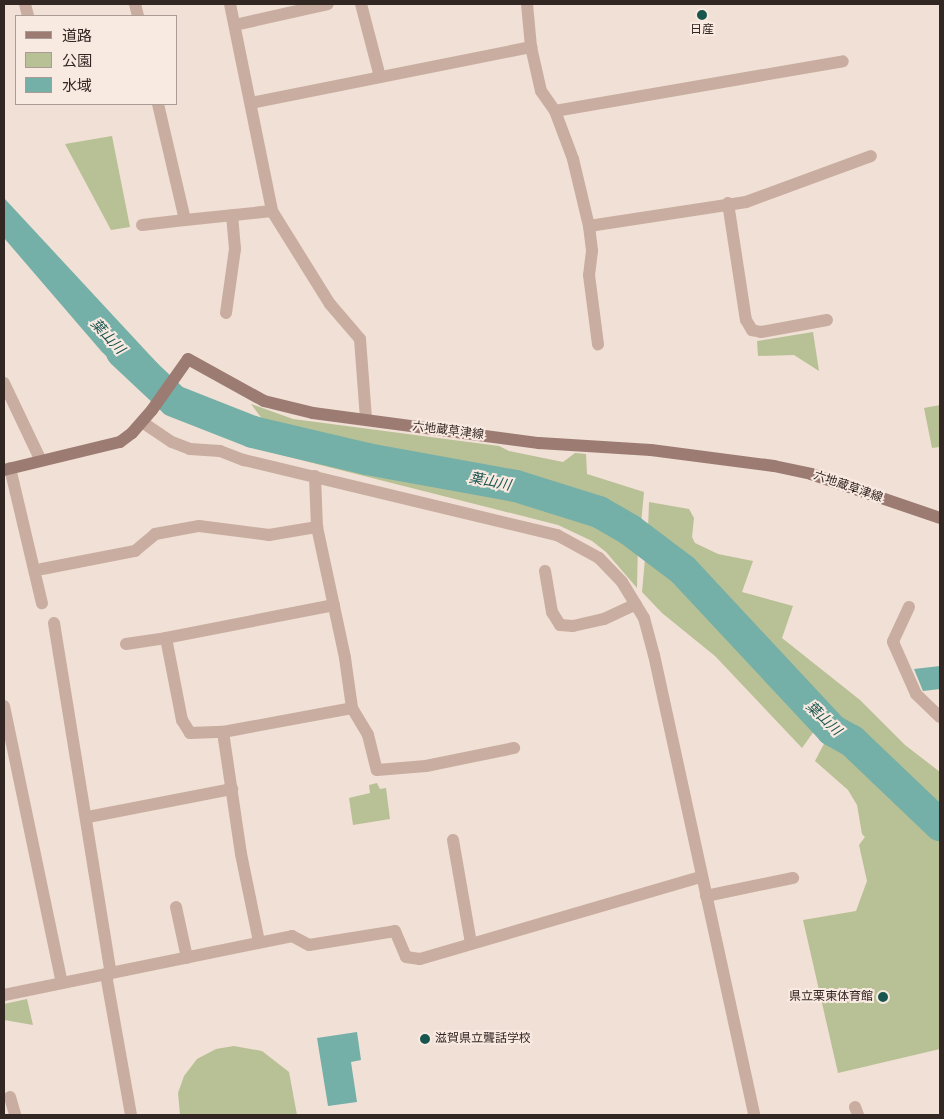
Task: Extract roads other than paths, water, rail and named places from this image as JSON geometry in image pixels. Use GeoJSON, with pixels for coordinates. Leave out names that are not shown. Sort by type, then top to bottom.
{"type":"FeatureCollection","features":[{"type":"Feature","properties":{"kind":"main road","name":"六地蔵草津線"},"geometry":{"type":"LineString","coordinates":[[7,469],[120,442],[152,410],[188,359],[264,401],[313,413],[539,442],[651,450],[774,466],[811,474],[940,518]]}},
{"type":"Feature","properties":{"kind":"street"},"geometry":{"type":"LineString","coordinates":[[230,4],[272,211],[330,304],[360,339],[366,419]]}},
{"type":"Feature","properties":{"kind":"street"},"geometry":{"type":"LineString","coordinates":[[235,25],[328,4]]}},
{"type":"Feature","properties":{"kind":"street"},"geometry":{"type":"LineString","coordinates":[[361,4],[380,77]]}},
{"type":"Feature","properties":{"kind":"street"},"geometry":{"type":"LineString","coordinates":[[527,4],[531,46],[541,91],[555,111],[573,159],[589,226],[592,251],[589,275],[598,344]]}},
{"type":"Feature","properties":{"kind":"street"},"geometry":{"type":"LineString","coordinates":[[251,103],[531,46]]}},
{"type":"Feature","properties":{"kind":"street"},"geometry":{"type":"LineString","coordinates":[[555,111],[842,61]]}},
{"type":"Feature","properties":{"kind":"street"},"geometry":{"type":"LineString","coordinates":[[158,105],[185,220]]}},
{"type":"Feature","properties":{"kind":"street"},"geometry":{"type":"LineString","coordinates":[[589,226],[728,203],[746,202],[768,191],[805,182],[871,156]]}},
{"type":"Feature","properties":{"kind":"street"},"geometry":{"type":"LineString","coordinates":[[728,203],[746,320],[752,330],[761,332],[827,320]]}},
{"type":"Feature","properties":{"kind":"street"},"geometry":{"type":"LineString","coordinates":[[142,225],[272,211]]}},
{"type":"Feature","properties":{"kind":"street"},"geometry":{"type":"LineString","coordinates":[[226,313],[235,249],[232,215]]}},
{"type":"Feature","properties":{"kind":"street"},"geometry":{"type":"LineString","coordinates":[[4,382],[42,461]]}},
{"type":"Feature","properties":{"kind":"street"},"geometry":{"type":"LineString","coordinates":[[142,422],[172,442],[190,449],[220,451],[556,534],[599,558],[622,582],[644,618],[654,654],[754,1115]]}},
{"type":"Feature","properties":{"kind":"street"},"geometry":{"type":"LineString","coordinates":[[7,469],[42,603]]}},
{"type":"Feature","properties":{"kind":"street"},"geometry":{"type":"LineString","coordinates":[[315,476],[317,527],[334,605],[352,708],[368,735],[377,770],[426,766],[514,748]]}},
{"type":"Feature","properties":{"kind":"street"},"geometry":{"type":"LineString","coordinates":[[42,569],[134,551],[155,534],[199,526],[269,535],[317,527]]}},
{"type":"Feature","properties":{"kind":"street"},"geometry":{"type":"LineString","coordinates":[[545,571],[552,612],[560,625],[573,626],[604,619],[636,604]]}},
{"type":"Feature","properties":{"kind":"street"},"geometry":{"type":"LineString","coordinates":[[126,644],[334,605]]}},
{"type":"Feature","properties":{"kind":"street"},"geometry":{"type":"LineString","coordinates":[[909,607],[893,642],[916,694],[940,717]]}},
{"type":"Feature","properties":{"kind":"street"},"geometry":{"type":"LineString","coordinates":[[54,623],[88,817],[108,974],[131,1115]]}},
{"type":"Feature","properties":{"kind":"street"},"geometry":{"type":"LineString","coordinates":[[166,638],[182,720],[190,733],[223,732],[352,708]]}},
{"type":"Feature","properties":{"kind":"street"},"geometry":{"type":"LineString","coordinates":[[4,706],[6,730],[62,983]]}},
{"type":"Feature","properties":{"kind":"street"},"geometry":{"type":"LineString","coordinates":[[223,732],[241,854],[259,942]]}},
{"type":"Feature","properties":{"kind":"street"},"geometry":{"type":"LineString","coordinates":[[88,817],[232,789]]}},
{"type":"Feature","properties":{"kind":"street"},"geometry":{"type":"LineString","coordinates":[[453,840],[470,943]]}},
{"type":"Feature","properties":{"kind":"street"},"geometry":{"type":"LineString","coordinates":[[4,996],[292,936],[309,945],[395,931],[406,957],[420,959],[701,877]]}},
{"type":"Feature","properties":{"kind":"street"},"geometry":{"type":"LineString","coordinates":[[706,896],[793,878]]}},
{"type":"Feature","properties":{"kind":"street"},"geometry":{"type":"LineString","coordinates":[[176,907],[186,958]]}},
{"type":"Feature","properties":{"kind":"street"},"geometry":{"type":"LineString","coordinates":[[10,1097],[15,1115]]}},
{"type":"Feature","properties":{"kind":"water"},"geometry":{"type":"Polygon","coordinates":[[[4,198],[159,365],[156,379],[147,394],[102,352],[4,238],[4,198]]]}},
{"type":"Feature","properties":{"kind":"water"},"geometry":{"type":"Polygon","coordinates":[[[940,666],[940,689],[923,691],[914,669],[940,666]]]}},
{"type":"Feature","properties":{"kind":"water"},"geometry":{"type":"Polygon","coordinates":[[[357,1032],[361,1060],[351,1062],[357,1102],[328,1106],[317,1038],[357,1032]]]}},
{"type":"Feature","properties":{"kind":"waterway","name":"葉山川"},"geometry":{"type":"LineString","coordinates":[[122,352],[174,401],[253,432],[367,459],[516,486],[599,512],[630,530],[683,570],[832,730],[852,741],[940,825]]}},
{"type":"Feature","properties":{"kind":"place","name":"日産"},"geometry":{"type":"Point","coordinates":[702,15]}},
{"type":"Feature","properties":{"kind":"place","name":"県立栗東体育館"},"geometry":{"type":"Point","coordinates":[883,997]}},
{"type":"Feature","properties":{"kind":"place","name":"滋賀県立聾話学校"},"geometry":{"type":"Point","coordinates":[425,1039]}}]}
